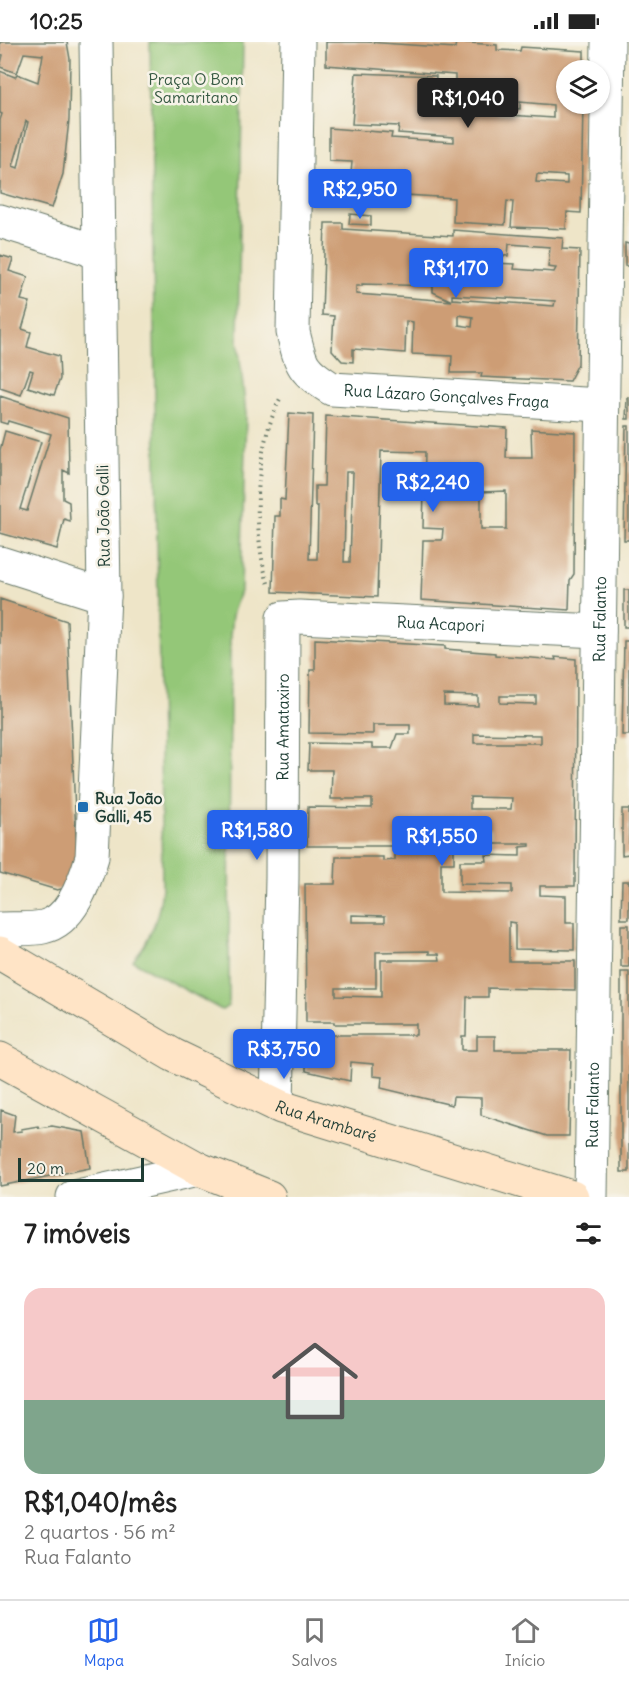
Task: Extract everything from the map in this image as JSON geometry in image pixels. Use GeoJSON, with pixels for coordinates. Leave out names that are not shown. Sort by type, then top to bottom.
{"type":"FeatureCollection","features":[{"type":"Feature","properties":{"kind":"main road","name":"Rua Arambaré"},"geometry":{"type":"LineString","coordinates":[[0,953],[173,1055],[277,1106],[572,1197]]}},
{"type":"Feature","properties":{"kind":"main road"},"geometry":{"type":"LineString","coordinates":[[0,1059],[199,1169],[269,1197]]}},
{"type":"Feature","properties":{"kind":"street","name":"Rua João Galli"},"geometry":{"type":"LineString","coordinates":[[0,929],[44,927],[64,915],[81,892],[92,857],[104,596],[96,42]]}},
{"type":"Feature","properties":{"kind":"street"},"geometry":{"type":"LineString","coordinates":[[298,42],[293,332],[300,362]]}},
{"type":"Feature","properties":{"kind":"street","name":"Rua Falanto"},"geometry":{"type":"LineString","coordinates":[[591,1197],[608,42]]}},
{"type":"Feature","properties":{"kind":"street"},"geometry":{"type":"LineString","coordinates":[[0,222],[99,252]]}},
{"type":"Feature","properties":{"kind":"street","name":"Rua Lázaro Gonçalves Fraga"},"geometry":{"type":"LineString","coordinates":[[300,362],[314,378],[332,389],[601,405]]}},
{"type":"Feature","properties":{"kind":"street"},"geometry":{"type":"LineString","coordinates":[[0,563],[104,596]]}},
{"type":"Feature","properties":{"kind":"street","name":"Rua Acapori"},"geometry":{"type":"LineString","coordinates":[[283,618],[599,630]]}},
{"type":"Feature","properties":{"kind":"street","name":"Rua Amataxiro"},"geometry":{"type":"LineString","coordinates":[[277,1106],[282,878],[283,618]]}},
{"type":"Feature","properties":{"kind":"street"},"geometry":{"type":"LineString","coordinates":[[73,1197],[111,1193],[199,1169]]}},
{"type":"Feature","properties":{"kind":"path"},"geometry":{"type":"LineString","coordinates":[[283,618],[270,590],[258,539],[260,475],[266,432],[275,408],[300,362]]}},
{"type":"Feature","properties":{"kind":"green space","name":"Praça O Bom Samaritano"},"geometry":{"type":"Polygon","coordinates":[[[150,42],[243,42],[238,341],[246,414],[241,588],[232,615],[230,636],[229,1002],[228,1006],[222,1010],[133,961],[154,927],[162,887],[150,42]]]}},
{"type":"Feature","properties":{"kind":"building"},"geometry":{"type":"Polygon","coordinates":[[[0,42],[67,42],[70,59],[69,120],[63,174],[52,208],[0,193],[0,120],[2,114],[0,113],[0,71],[15,77],[17,74],[38,82],[43,55],[24,53],[17,73],[0,67],[3,55],[0,54],[0,42]],[[26,121],[13,166],[18,168],[28,122],[26,121]]]}},
{"type":"Feature","properties":{"kind":"building"},"geometry":{"type":"Polygon","coordinates":[[[326,42],[367,42],[455,48],[456,42],[497,45],[497,50],[520,51],[521,47],[584,51],[584,60],[556,60],[556,114],[583,114],[581,213],[567,212],[566,229],[511,227],[513,202],[507,201],[505,225],[453,222],[454,198],[373,193],[374,187],[350,185],[352,162],[329,161],[329,128],[392,133],[391,138],[454,142],[454,137],[398,133],[399,126],[352,124],[356,73],[436,76],[435,91],[455,93],[455,75],[326,65],[326,42]],[[455,98],[455,105],[481,107],[481,113],[553,118],[553,105],[520,102],[520,109],[493,107],[493,100],[455,98]],[[537,174],[536,182],[567,184],[567,176],[537,174]]]}},
{"type":"Feature","properties":{"kind":"building"},"geometry":{"type":"Polygon","coordinates":[[[350,214],[371,216],[371,225],[349,224],[350,214]]]}},
{"type":"Feature","properties":{"kind":"building"},"geometry":{"type":"Polygon","coordinates":[[[325,223],[343,223],[343,229],[453,236],[453,230],[563,238],[562,249],[580,250],[578,364],[569,381],[481,377],[482,373],[451,373],[452,356],[412,354],[413,322],[406,321],[405,353],[353,349],[353,362],[342,361],[332,350],[334,316],[322,315],[325,223]],[[509,244],[508,256],[469,253],[468,262],[515,264],[514,269],[554,272],[556,268],[548,267],[550,247],[509,244]],[[362,284],[362,286],[356,286],[356,294],[452,301],[433,292],[433,286],[362,284]],[[452,295],[452,299],[554,306],[555,301],[452,295]],[[459,315],[459,325],[472,327],[473,317],[459,315]]]}},
{"type":"Feature","properties":{"kind":"building"},"geometry":{"type":"Polygon","coordinates":[[[625,243],[629,244],[629,266],[625,266],[625,243]]]}},
{"type":"Feature","properties":{"kind":"building"},"geometry":{"type":"Polygon","coordinates":[[[0,255],[13,259],[9,271],[28,277],[21,300],[30,302],[22,329],[31,332],[27,347],[59,356],[60,379],[54,395],[28,387],[33,371],[30,370],[21,395],[0,388],[0,255]]]}},
{"type":"Feature","properties":{"kind":"building"},"geometry":{"type":"Polygon","coordinates":[[[0,396],[68,418],[69,473],[63,470],[63,499],[69,502],[70,521],[64,519],[57,549],[0,533],[0,450],[5,431],[41,442],[20,509],[27,511],[51,434],[8,421],[7,424],[0,422],[0,396]]]}},
{"type":"Feature","properties":{"kind":"building"},"geometry":{"type":"Polygon","coordinates":[[[627,398],[629,398],[629,419],[626,419],[627,398]]]}},
{"type":"Feature","properties":{"kind":"building"},"geometry":{"type":"Polygon","coordinates":[[[289,413],[313,415],[309,559],[317,559],[318,506],[315,506],[315,486],[324,486],[326,416],[507,428],[506,458],[532,458],[531,429],[575,432],[574,574],[570,580],[569,610],[421,600],[423,540],[442,540],[443,529],[423,528],[425,452],[381,451],[377,597],[273,592],[275,516],[280,516],[280,499],[285,500],[289,413]],[[346,472],[344,562],[350,562],[353,472],[346,472]],[[506,491],[481,492],[481,529],[506,529],[506,491]]]}},
{"type":"Feature","properties":{"kind":"building"},"geometry":{"type":"Polygon","coordinates":[[[626,426],[629,426],[629,540],[624,540],[626,426]]]}},
{"type":"Feature","properties":{"kind":"building"},"geometry":{"type":"Polygon","coordinates":[[[624,590],[629,590],[629,627],[624,627],[624,590]]]}},
{"type":"Feature","properties":{"kind":"building"},"geometry":{"type":"Polygon","coordinates":[[[0,599],[67,621],[78,885],[57,890],[0,873],[0,599]]]}},
{"type":"Feature","properties":{"kind":"building"},"geometry":{"type":"Polygon","coordinates":[[[315,639],[445,646],[445,649],[495,653],[495,655],[556,660],[555,657],[576,659],[575,886],[540,886],[540,895],[566,896],[566,923],[574,923],[574,950],[515,949],[515,923],[509,922],[509,961],[575,961],[575,990],[488,988],[488,997],[467,997],[466,1036],[462,1036],[462,1050],[477,1050],[477,1036],[495,1036],[495,1050],[571,1050],[569,1136],[547,1136],[481,1115],[481,1098],[453,1097],[452,1105],[381,1088],[382,1077],[373,1076],[373,1064],[351,1062],[350,1081],[306,1071],[306,1035],[416,1035],[416,1024],[306,1022],[305,884],[335,884],[336,857],[383,857],[383,861],[395,860],[395,846],[307,846],[308,807],[372,808],[372,799],[331,799],[332,770],[308,770],[309,743],[372,744],[372,748],[392,748],[397,734],[410,734],[410,725],[373,725],[373,734],[309,733],[310,670],[315,670],[315,639]],[[444,695],[444,705],[478,706],[478,696],[444,695]],[[500,696],[500,703],[536,704],[536,696],[500,696]],[[474,734],[474,743],[541,743],[541,735],[474,734]],[[470,797],[470,809],[511,809],[512,798],[470,797]],[[476,823],[441,824],[441,846],[454,846],[454,863],[441,863],[441,892],[512,893],[512,885],[460,884],[460,861],[487,861],[486,855],[520,856],[520,847],[530,846],[530,844],[492,844],[491,828],[476,828],[476,823]],[[352,915],[352,922],[385,922],[385,916],[352,915]],[[429,951],[376,952],[376,988],[336,988],[336,996],[381,997],[381,960],[440,960],[439,954],[429,954],[429,951]]]}},
{"type":"Feature","properties":{"kind":"building"},"geometry":{"type":"Polygon","coordinates":[[[624,641],[629,641],[629,735],[622,735],[624,641]]]}},
{"type":"Feature","properties":{"kind":"building"},"geometry":{"type":"Polygon","coordinates":[[[622,809],[629,809],[629,854],[622,855],[622,809]]]}},
{"type":"Feature","properties":{"kind":"building"},"geometry":{"type":"Polygon","coordinates":[[[622,881],[629,881],[629,919],[621,919],[622,881]]]}},
{"type":"Feature","properties":{"kind":"building"},"geometry":{"type":"Polygon","coordinates":[[[621,925],[629,925],[629,967],[621,967],[621,925]]]}},
{"type":"Feature","properties":{"kind":"building"},"geometry":{"type":"Polygon","coordinates":[[[621,972],[629,972],[629,1172],[621,1172],[621,972]]]}},
{"type":"Feature","properties":{"kind":"building"},"geometry":{"type":"Polygon","coordinates":[[[1,1110],[15,1115],[13,1132],[38,1126],[39,1128],[52,1126],[84,1132],[90,1168],[0,1186],[1,1110]]]}},
{"type":"Feature","properties":{"kind":"place","name":"Rua João Galli, 45"},"geometry":{"type":"Point","coordinates":[83,807]}}]}
